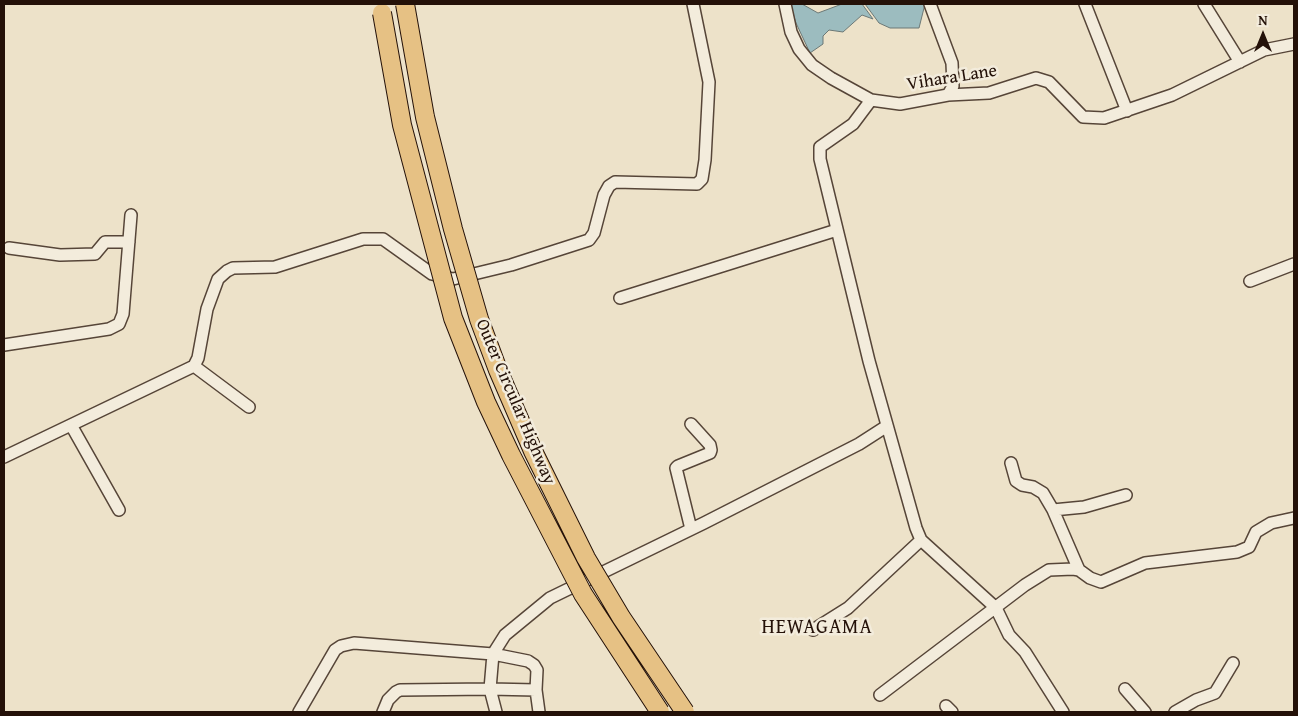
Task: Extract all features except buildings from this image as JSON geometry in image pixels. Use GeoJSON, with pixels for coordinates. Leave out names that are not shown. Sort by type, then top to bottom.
{"type":"FeatureCollection","features":[{"type":"Feature","properties":{"kind":"highway","name":"Outer Circular Highway"},"geometry":{"type":"LineString","coordinates":[[405,4],[425,118],[453,229],[474,303],[498,370],[533,450],[586,558],[621,617],[685,712]]}},
{"type":"Feature","properties":{"kind":"highway","name":"Outer Circular Highway"},"geometry":{"type":"LineString","coordinates":[[382,13],[402,125],[453,318],[483,393],[511,455],[583,594],[660,712]]}},
{"type":"Feature","properties":{"kind":"street"},"geometry":{"type":"LineString","coordinates":[[4,457],[194,366],[198,358],[207,309],[218,279],[227,270],[233,268],[275,267],[363,239],[383,239],[432,274],[454,279],[511,265],[588,240],[594,233],[604,196],[609,186],[615,182],[697,184],[702,179],[705,160],[708,82],[693,4]]}},
{"type":"Feature","properties":{"kind":"street","name":"Vihara Lane"},"geometry":{"type":"LineString","coordinates":[[786,4],[791,32],[799,49],[812,65],[871,100],[900,104],[948,95],[989,93],[1036,78],[1049,82],[1083,118],[1104,118],[1172,94],[1264,50],[1294,44]]}},
{"type":"Feature","properties":{"kind":"street"},"geometry":{"type":"LineString","coordinates":[[930,4],[952,63],[953,86],[948,95]]}},
{"type":"Feature","properties":{"kind":"street"},"geometry":{"type":"LineString","coordinates":[[1085,4],[1127,111]]}},
{"type":"Feature","properties":{"kind":"street"},"geometry":{"type":"LineString","coordinates":[[1204,4],[1240,62]]}},
{"type":"Feature","properties":{"kind":"street"},"geometry":{"type":"LineString","coordinates":[[871,100],[853,124],[820,147],[820,159],[887,426],[921,540],[996,608],[1009,635],[1026,652],[1063,712]]}},
{"type":"Feature","properties":{"kind":"street"},"geometry":{"type":"LineString","coordinates":[[4,345],[109,329],[119,324],[122,314],[131,215]]}},
{"type":"Feature","properties":{"kind":"street"},"geometry":{"type":"LineString","coordinates":[[620,298],[837,230]]}},
{"type":"Feature","properties":{"kind":"street"},"geometry":{"type":"LineString","coordinates":[[9,248],[60,255],[95,254],[105,242],[129,242]]}},
{"type":"Feature","properties":{"kind":"street"},"geometry":{"type":"LineString","coordinates":[[1250,281],[1294,264]]}},
{"type":"Feature","properties":{"kind":"street"},"geometry":{"type":"LineString","coordinates":[[194,366],[248,406]]}},
{"type":"Feature","properties":{"kind":"street"},"geometry":{"type":"LineString","coordinates":[[691,424],[710,445],[711,450],[710,453],[676,468],[691,529]]}},
{"type":"Feature","properties":{"kind":"street"},"geometry":{"type":"LineString","coordinates":[[70,425],[120,510]]}},
{"type":"Feature","properties":{"kind":"street"},"geometry":{"type":"LineString","coordinates":[[496,712],[490,689],[493,654],[505,635],[550,598],[859,444],[887,426]]}},
{"type":"Feature","properties":{"kind":"street"},"geometry":{"type":"LineString","coordinates":[[1011,463],[1016,481],[1022,485],[1033,487],[1042,493],[1053,510],[1080,570],[1090,578],[1101,582],[1145,563],[1237,552],[1248,547],[1256,532],[1271,523],[1294,518]]}},
{"type":"Feature","properties":{"kind":"street"},"geometry":{"type":"LineString","coordinates":[[1053,510],[1084,507],[1126,495]]}},
{"type":"Feature","properties":{"kind":"street"},"geometry":{"type":"LineString","coordinates":[[814,630],[848,608],[921,540]]}},
{"type":"Feature","properties":{"kind":"street"},"geometry":{"type":"LineString","coordinates":[[880,696],[1025,586],[1049,570],[1080,570]]}},
{"type":"Feature","properties":{"kind":"street"},"geometry":{"type":"LineString","coordinates":[[299,712],[335,650],[341,646],[354,643],[493,654],[528,661],[534,664],[537,670],[536,690],[539,712]]}},
{"type":"Feature","properties":{"kind":"street"},"geometry":{"type":"LineString","coordinates":[[1176,712],[1196,700],[1215,693],[1233,663]]}},
{"type":"Feature","properties":{"kind":"street"},"geometry":{"type":"LineString","coordinates":[[383,712],[388,700],[400,690],[536,690]]}},
{"type":"Feature","properties":{"kind":"street"},"geometry":{"type":"LineString","coordinates":[[1125,690],[1145,712]]}},
{"type":"Feature","properties":{"kind":"water"},"geometry":{"type":"Polygon","coordinates":[[[790,4],[802,4],[818,13],[842,4],[862,4],[873,19],[862,15],[843,32],[829,30],[823,36],[823,44],[810,53],[796,23],[790,4]]]}},
{"type":"Feature","properties":{"kind":"water"},"geometry":{"type":"Polygon","coordinates":[[[865,4],[925,4],[919,28],[890,28],[879,23],[865,4]]]}},
{"type":"Feature","properties":{"kind":"district","name":"HEWAGAMA"},"geometry":{"type":"Point","coordinates":[817,628]}}]}
